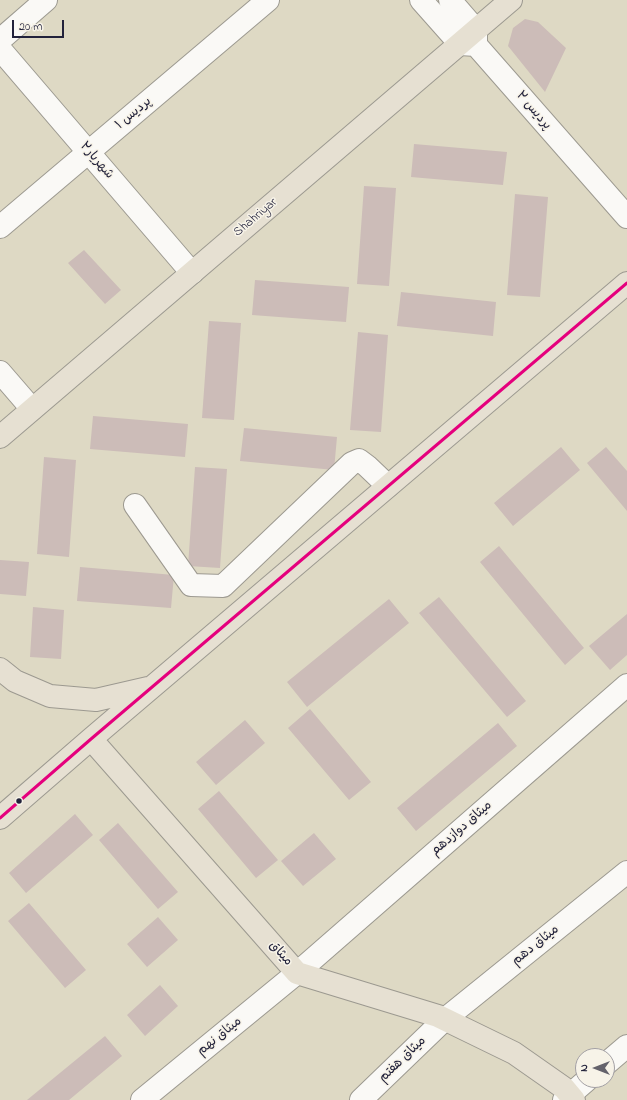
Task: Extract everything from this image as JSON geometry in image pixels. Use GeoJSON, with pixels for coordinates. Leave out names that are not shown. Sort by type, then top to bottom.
{"type":"FeatureCollection","features":[{"type":"Feature","properties":{"kind":"main road","name":"Shahriyar"},"geometry":{"type":"LineString","coordinates":[[0,437],[192,272],[471,40],[511,0]]}},
{"type":"Feature","properties":{"kind":"main road"},"geometry":{"type":"LineString","coordinates":[[0,818],[151,687],[627,283]]}},
{"type":"Feature","properties":{"kind":"main road"},"geometry":{"type":"LineString","coordinates":[[0,669],[15,681],[50,696],[96,700],[151,687]]}},
{"type":"Feature","properties":{"kind":"main road","name":"میثاق"},"geometry":{"type":"LineString","coordinates":[[91,739],[297,973],[445,1019],[514,1053],[564,1088],[569,1098]]}},
{"type":"Feature","properties":{"kind":"street"},"geometry":{"type":"LineString","coordinates":[[0,40],[46,0]]}},
{"type":"Feature","properties":{"kind":"street","name":"پردیس ۱"},"geometry":{"type":"LineString","coordinates":[[0,228],[268,0]]}},
{"type":"Feature","properties":{"kind":"street"},"geometry":{"type":"LineString","coordinates":[[421,0],[471,40]]}},
{"type":"Feature","properties":{"kind":"street","name":"پردیس ۲"},"geometry":{"type":"LineString","coordinates":[[450,0],[471,40],[627,217]]}},
{"type":"Feature","properties":{"kind":"street","name":"شهریار۲"},"geometry":{"type":"LineString","coordinates":[[0,49],[192,272]]}},
{"type":"Feature","properties":{"kind":"street"},"geometry":{"type":"LineString","coordinates":[[0,372],[32,409]]}},
{"type":"Feature","properties":{"kind":"street"},"geometry":{"type":"LineString","coordinates":[[136,505],[191,585],[223,586],[352,463],[359,460],[368,466],[388,486]]}},
{"type":"Feature","properties":{"kind":"street","name":"میثاق دوازدهم"},"geometry":{"type":"LineString","coordinates":[[297,973],[627,685]]}},
{"type":"Feature","properties":{"kind":"street","name":"میثاق دهم"},"geometry":{"type":"LineString","coordinates":[[445,1019],[627,872]]}},
{"type":"Feature","properties":{"kind":"street","name":"میثاق نهم"},"geometry":{"type":"LineString","coordinates":[[142,1100],[297,973]]}},
{"type":"Feature","properties":{"kind":"street","name":"میثاق هفتم"},"geometry":{"type":"LineString","coordinates":[[361,1100],[445,1019]]}},
{"type":"Feature","properties":{"kind":"street"},"geometry":{"type":"LineString","coordinates":[[615,1056],[627,1046]]}},
{"type":"Feature","properties":{"kind":"street"},"geometry":{"type":"LineString","coordinates":[[569,1098],[579,1088]]}},
{"type":"Feature","properties":{"kind":"building"},"geometry":{"type":"Polygon","coordinates":[[[525,19],[538,22],[566,48],[545,92],[508,46],[513,28],[525,19]]]}},
{"type":"Feature","properties":{"kind":"building"},"geometry":{"type":"Polygon","coordinates":[[[414,144],[507,152],[503,185],[411,177],[414,144]]]}},
{"type":"Feature","properties":{"kind":"building"},"geometry":{"type":"Polygon","coordinates":[[[364,186],[396,188],[389,286],[357,284],[364,186]]]}},
{"type":"Feature","properties":{"kind":"building"},"geometry":{"type":"Polygon","coordinates":[[[515,194],[548,197],[540,297],[507,295],[515,194]]]}},
{"type":"Feature","properties":{"kind":"building"},"geometry":{"type":"Polygon","coordinates":[[[84,250],[121,290],[105,304],[68,263],[84,250]]]}},
{"type":"Feature","properties":{"kind":"building"},"geometry":{"type":"Polygon","coordinates":[[[255,280],[349,287],[346,322],[252,315],[255,280]]]}},
{"type":"Feature","properties":{"kind":"building"},"geometry":{"type":"Polygon","coordinates":[[[401,292],[496,302],[493,336],[397,326],[401,292]]]}},
{"type":"Feature","properties":{"kind":"building"},"geometry":{"type":"Polygon","coordinates":[[[209,321],[241,323],[234,420],[202,418],[209,321]]]}},
{"type":"Feature","properties":{"kind":"building"},"geometry":{"type":"Polygon","coordinates":[[[358,332],[388,335],[381,432],[350,430],[358,332]]]}},
{"type":"Feature","properties":{"kind":"building"},"geometry":{"type":"Polygon","coordinates":[[[93,416],[188,424],[185,457],[90,449],[93,416]]]}},
{"type":"Feature","properties":{"kind":"building"},"geometry":{"type":"Polygon","coordinates":[[[244,428],[337,437],[334,470],[240,461],[244,428]]]}},
{"type":"Feature","properties":{"kind":"building"},"geometry":{"type":"Polygon","coordinates":[[[561,447],[580,470],[513,526],[494,503],[561,447]]]}},
{"type":"Feature","properties":{"kind":"building"},"geometry":{"type":"Polygon","coordinates":[[[606,447],[627,471],[627,511],[587,463],[606,447]]]}},
{"type":"Feature","properties":{"kind":"building"},"geometry":{"type":"Polygon","coordinates":[[[44,457],[76,460],[69,557],[37,554],[44,457]]]}},
{"type":"Feature","properties":{"kind":"building"},"geometry":{"type":"Polygon","coordinates":[[[195,467],[227,469],[220,568],[188,566],[195,467]]]}},
{"type":"Feature","properties":{"kind":"building"},"geometry":{"type":"Polygon","coordinates":[[[499,546],[584,648],[565,665],[480,562],[499,546]]]}},
{"type":"Feature","properties":{"kind":"building"},"geometry":{"type":"Polygon","coordinates":[[[0,560],[29,562],[26,596],[0,594],[0,560]]]}},
{"type":"Feature","properties":{"kind":"building"},"geometry":{"type":"Polygon","coordinates":[[[80,567],[174,575],[171,608],[77,601],[80,567]]]}},
{"type":"Feature","properties":{"kind":"building"},"geometry":{"type":"Polygon","coordinates":[[[439,597],[526,701],[507,717],[419,613],[439,597]]]}},
{"type":"Feature","properties":{"kind":"building"},"geometry":{"type":"Polygon","coordinates":[[[389,599],[409,623],[307,707],[287,682],[389,599]]]}},
{"type":"Feature","properties":{"kind":"building"},"geometry":{"type":"Polygon","coordinates":[[[33,607],[64,610],[61,659],[30,657],[33,607]]]}},
{"type":"Feature","properties":{"kind":"building"},"geometry":{"type":"Polygon","coordinates":[[[627,614],[627,655],[610,670],[589,646],[627,614]]]}},
{"type":"Feature","properties":{"kind":"building"},"geometry":{"type":"Polygon","coordinates":[[[310,709],[371,782],[349,800],[288,728],[310,709]]]}},
{"type":"Feature","properties":{"kind":"building"},"geometry":{"type":"Polygon","coordinates":[[[245,720],[265,743],[216,785],[196,762],[245,720]]]}},
{"type":"Feature","properties":{"kind":"building"},"geometry":{"type":"Polygon","coordinates":[[[498,723],[517,746],[416,831],[397,808],[498,723]]]}},
{"type":"Feature","properties":{"kind":"building"},"geometry":{"type":"Polygon","coordinates":[[[219,791],[278,860],[256,878],[198,809],[219,791]]]}},
{"type":"Feature","properties":{"kind":"building"},"geometry":{"type":"Polygon","coordinates":[[[75,814],[93,835],[26,893],[9,873],[75,814]]]}},
{"type":"Feature","properties":{"kind":"building"},"geometry":{"type":"Polygon","coordinates":[[[118,823],[178,892],[158,909],[99,840],[118,823]]]}},
{"type":"Feature","properties":{"kind":"building"},"geometry":{"type":"Polygon","coordinates":[[[314,833],[336,859],[303,886],[281,861],[314,833]]]}},
{"type":"Feature","properties":{"kind":"building"},"geometry":{"type":"Polygon","coordinates":[[[29,903],[86,970],[65,988],[8,921],[29,903]]]}},
{"type":"Feature","properties":{"kind":"building"},"geometry":{"type":"Polygon","coordinates":[[[158,917],[178,940],[147,967],[127,944],[158,917]]]}},
{"type":"Feature","properties":{"kind":"building"},"geometry":{"type":"Polygon","coordinates":[[[160,985],[178,1006],[145,1036],[127,1015],[160,985]]]}},
{"type":"Feature","properties":{"kind":"building"},"geometry":{"type":"Polygon","coordinates":[[[105,1036],[122,1056],[69,1100],[27,1100],[105,1036]]]}},
{"type":"Feature","properties":{"kind":"transit line"},"geometry":{"type":"LineString","coordinates":[[0,818],[627,283]]}}]}
